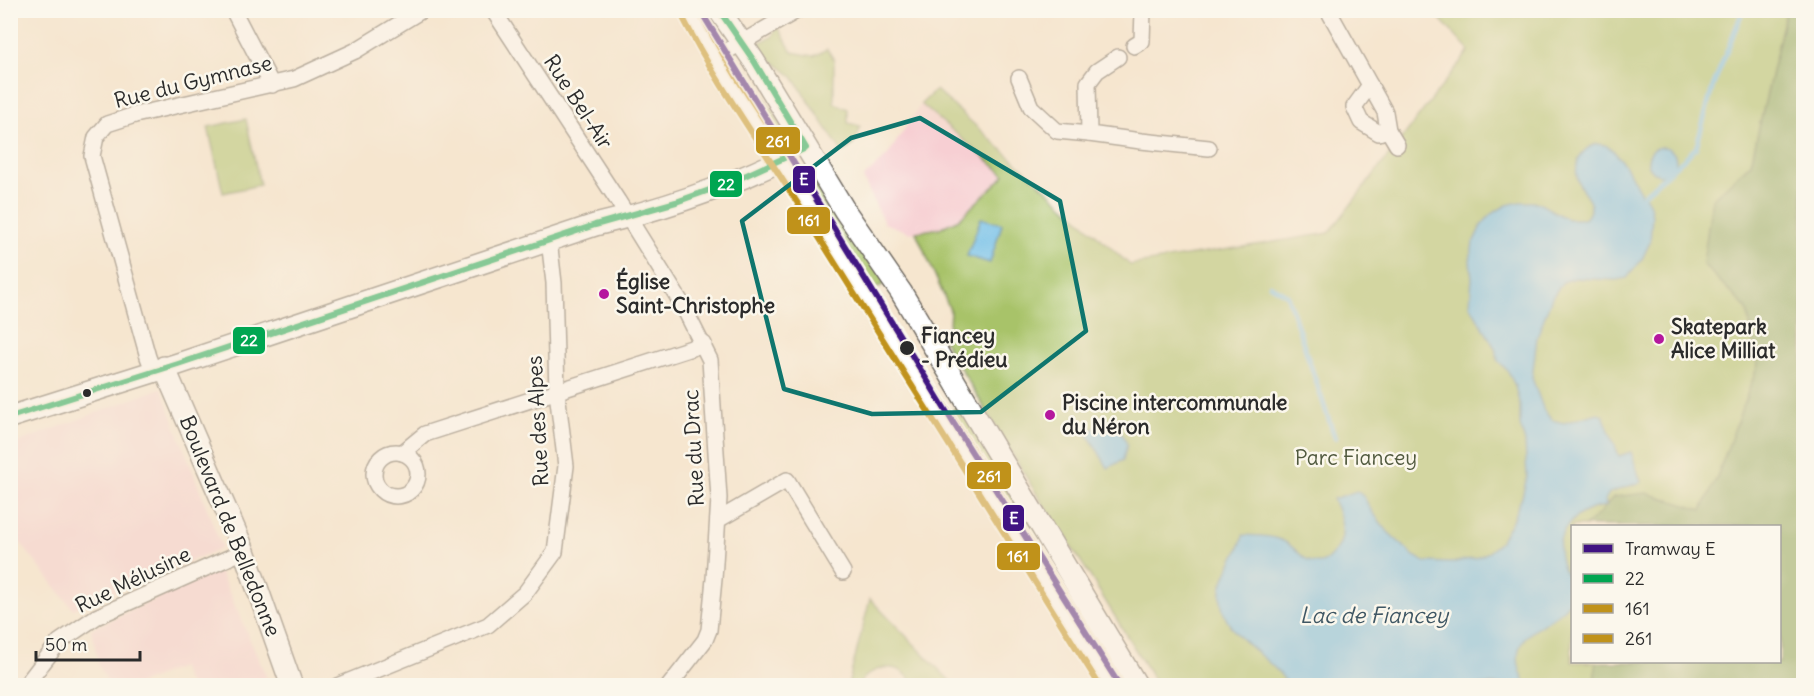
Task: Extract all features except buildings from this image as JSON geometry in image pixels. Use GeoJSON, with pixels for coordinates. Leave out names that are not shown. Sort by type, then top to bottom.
{"type":"FeatureCollection","features":[{"type":"Feature","properties":{"kind":"main road"},"geometry":{"type":"LineString","coordinates":[[689,10],[705,42],[1111,686]]}},
{"type":"Feature","properties":{"kind":"main road"},"geometry":{"type":"LineString","coordinates":[[719,10],[742,42],[845,211],[901,292],[1137,686]]}},
{"type":"Feature","properties":{"kind":"main road"},"geometry":{"type":"LineString","coordinates":[[10,417],[595,225],[787,169]]}},
{"type":"Feature","properties":{"kind":"main road","name":"Boulevard de Belledonne"},"geometry":{"type":"LineString","coordinates":[[159,369],[244,551],[292,686]]}},
{"type":"Feature","properties":{"kind":"street"},"geometry":{"type":"LineString","coordinates":[[233,10],[272,85]]}},
{"type":"Feature","properties":{"kind":"street","name":"Rue du Gymnase"},"geometry":{"type":"LineString","coordinates":[[159,369],[148,357],[92,156],[96,137],[107,124],[135,115],[294,79],[356,51],[422,10]]}},
{"type":"Feature","properties":{"kind":"street","name":"Rue Bel-Air"},"geometry":{"type":"LineString","coordinates":[[493,10],[628,217]]}},
{"type":"Feature","properties":{"kind":"street"},"geometry":{"type":"LineString","coordinates":[[715,58],[798,10]]}},
{"type":"Feature","properties":{"kind":"street"},"geometry":{"type":"LineString","coordinates":[[1134,46],[1142,41],[1143,10]]}},
{"type":"Feature","properties":{"kind":"street"},"geometry":{"type":"LineString","coordinates":[[1328,10],[1385,112],[1388,130],[1396,145]]}},
{"type":"Feature","properties":{"kind":"street"},"geometry":{"type":"LineString","coordinates":[[1089,134],[1088,83],[1097,71],[1118,57]]}},
{"type":"Feature","properties":{"kind":"street"},"geometry":{"type":"LineString","coordinates":[[1019,78],[1031,106],[1057,131],[1209,148]]}},
{"type":"Feature","properties":{"kind":"street"},"geometry":{"type":"LineString","coordinates":[[1370,85],[1354,107],[1360,122],[1379,133],[1388,130]]}},
{"type":"Feature","properties":{"kind":"street"},"geometry":{"type":"LineString","coordinates":[[787,169],[811,155]]}},
{"type":"Feature","properties":{"kind":"street","name":"Rue du Drac"},"geometry":{"type":"LineString","coordinates":[[628,217],[682,304],[710,360],[719,498],[708,630],[705,640],[669,686]]}},
{"type":"Feature","properties":{"kind":"street","name":"Rue des Alpes"},"geometry":{"type":"LineString","coordinates":[[337,686],[488,625],[525,593],[555,552],[566,466],[557,392],[554,283],[549,240]]}},
{"type":"Feature","properties":{"kind":"street"},"geometry":{"type":"LineString","coordinates":[[402,453],[425,434],[704,344]]}},
{"type":"Feature","properties":{"kind":"street"},"geometry":{"type":"LineString","coordinates":[[718,520],[787,480],[843,572]]}},
{"type":"Feature","properties":{"kind":"street","name":"Rue Mélusine"},"geometry":{"type":"LineString","coordinates":[[25,686],[59,642],[96,617],[244,551]]}},
{"type":"Feature","properties":{"kind":"highlighted area"},"geometry":{"type":"Polygon","coordinates":[[[920,118],[1060,201],[1086,331],[981,412],[872,414],[784,389],[742,221],[851,138],[920,118]]]}},
{"type":"Feature","properties":{"kind":"shaded area"},"geometry":{"type":"Polygon","coordinates":[[[921,104],[1005,175],[953,223],[940,228],[911,233],[884,223],[863,178],[887,156],[921,104]]]}},
{"type":"Feature","properties":{"kind":"shaded area"},"geometry":{"type":"Polygon","coordinates":[[[161,388],[222,548],[73,609],[11,531],[11,445],[161,388]]]}},
{"type":"Feature","properties":{"kind":"shaded area"},"geometry":{"type":"Polygon","coordinates":[[[219,570],[270,685],[189,685],[181,667],[136,685],[109,685],[99,666],[91,629],[219,570]]]}},
{"type":"Feature","properties":{"kind":"green space","name":"Parc Fiancey"},"geometry":{"type":"Polygon","coordinates":[[[1433,11],[1786,11],[1751,163],[1712,200],[1703,264],[1747,309],[1758,365],[1717,477],[1702,510],[1674,525],[1571,525],[1571,663],[1628,663],[1622,685],[1157,685],[1039,498],[941,336],[949,326],[950,310],[916,232],[940,228],[959,219],[1005,175],[921,104],[936,90],[1130,265],[1329,233],[1469,51],[1433,11]]]}},
{"type":"Feature","properties":{"kind":"green space"},"geometry":{"type":"Polygon","coordinates":[[[1786,11],[1803,11],[1803,685],[1593,685],[1597,663],[1781,663],[1781,525],[1586,525],[1613,497],[1647,493],[1702,510],[1717,477],[1758,365],[1747,309],[1703,264],[1712,199],[1751,163],[1786,11]]]}},
{"type":"Feature","properties":{"kind":"green space"},"geometry":{"type":"Polygon","coordinates":[[[779,28],[792,52],[814,56],[827,49],[834,60],[834,103],[848,109],[848,123],[860,126],[854,142],[842,152],[793,77],[759,50],[760,42],[772,37],[775,30],[779,28]]]}},
{"type":"Feature","properties":{"kind":"green space"},"geometry":{"type":"Polygon","coordinates":[[[747,70],[788,135],[774,140],[733,79],[747,70]]]}},
{"type":"Feature","properties":{"kind":"green space"},"geometry":{"type":"Polygon","coordinates":[[[246,119],[260,185],[223,193],[208,127],[246,119]]]}},
{"type":"Feature","properties":{"kind":"green space"},"geometry":{"type":"Polygon","coordinates":[[[812,166],[888,282],[869,292],[797,175],[812,166]]]}},
{"type":"Feature","properties":{"kind":"green space"},"geometry":{"type":"Polygon","coordinates":[[[963,403],[1045,543],[1031,552],[945,415],[963,403]]]}},
{"type":"Feature","properties":{"kind":"green space"},"geometry":{"type":"Polygon","coordinates":[[[1050,551],[1131,685],[1115,685],[1036,560],[1050,551]]]}},
{"type":"Feature","properties":{"kind":"green space"},"geometry":{"type":"Polygon","coordinates":[[[870,599],[954,685],[913,685],[902,672],[895,668],[887,668],[871,673],[859,685],[848,685],[870,599]]]}},
{"type":"Feature","properties":{"kind":"water","name":"Lac de Fiancey"},"geometry":{"type":"Polygon","coordinates":[[[1597,144],[1605,145],[1613,150],[1627,168],[1641,194],[1645,196],[1652,215],[1650,242],[1642,259],[1627,278],[1616,280],[1575,278],[1563,282],[1552,297],[1537,337],[1532,378],[1544,411],[1552,420],[1564,423],[1598,413],[1603,415],[1619,456],[1631,452],[1641,482],[1609,493],[1605,500],[1606,506],[1577,517],[1564,531],[1559,551],[1571,586],[1571,598],[1557,615],[1532,631],[1520,646],[1519,664],[1527,685],[1288,685],[1269,662],[1235,632],[1222,607],[1222,584],[1243,535],[1275,538],[1289,544],[1312,562],[1323,562],[1341,542],[1341,520],[1333,499],[1357,491],[1364,497],[1388,532],[1414,556],[1425,562],[1450,563],[1476,558],[1489,552],[1499,543],[1510,525],[1522,497],[1527,477],[1525,442],[1520,425],[1520,406],[1515,386],[1508,371],[1498,361],[1495,348],[1470,305],[1472,278],[1470,261],[1473,243],[1481,226],[1491,214],[1507,205],[1520,202],[1537,202],[1567,219],[1585,219],[1591,204],[1580,186],[1577,166],[1581,155],[1597,144]]]}},
{"type":"Feature","properties":{"kind":"water"},"geometry":{"type":"Polygon","coordinates":[[[1662,147],[1672,151],[1676,161],[1672,171],[1662,175],[1652,171],[1648,161],[1652,151],[1662,147]]]}},
{"type":"Feature","properties":{"kind":"water"},"geometry":{"type":"Polygon","coordinates":[[[981,218],[1002,224],[990,263],[967,256],[981,218]]]}},
{"type":"Feature","properties":{"kind":"water"},"geometry":{"type":"Polygon","coordinates":[[[1113,417],[1127,444],[1123,460],[1108,468],[1087,433],[1113,417]]]}},
{"type":"Feature","properties":{"kind":"waterway"},"geometry":{"type":"LineString","coordinates":[[1643,195],[1696,148],[1713,86],[1743,10]]}},
{"type":"Feature","properties":{"kind":"waterway"},"geometry":{"type":"LineString","coordinates":[[1270,285],[1287,295],[1335,438]]}},
{"type":"Feature","properties":{"kind":"tram line","name":"E"},"geometry":{"type":"LineString","coordinates":[[700,10],[954,424],[1120,686]]}},
{"type":"Feature","properties":{"kind":"transit line","name":"261"},"geometry":{"type":"LineString","coordinates":[[699,10],[744,89],[1119,681]]}},
{"type":"Feature","properties":{"kind":"transit line","name":"22"},"geometry":{"type":"LineString","coordinates":[[10,417],[178,364],[595,225],[676,202],[729,183],[806,148],[754,61],[719,10]]}},
{"type":"Feature","properties":{"kind":"transit line","name":"161"},"geometry":{"type":"LineString","coordinates":[[681,14],[727,94],[1100,686]]}},
{"type":"Feature","properties":{"kind":"place","name":"Église Saint-Christophe"},"geometry":{"type":"Point","coordinates":[604,294]}},
{"type":"Feature","properties":{"kind":"place","name":"Skatepark Alice Milliat"},"geometry":{"type":"Point","coordinates":[1659,339]}},
{"type":"Feature","properties":{"kind":"place","name":"Fiancey - Prédieu"},"geometry":{"type":"Point","coordinates":[907,348]}},
{"type":"Feature","properties":{"kind":"place","name":"Piscine intercommunale du Néron"},"geometry":{"type":"Point","coordinates":[1050,415]}}]}
